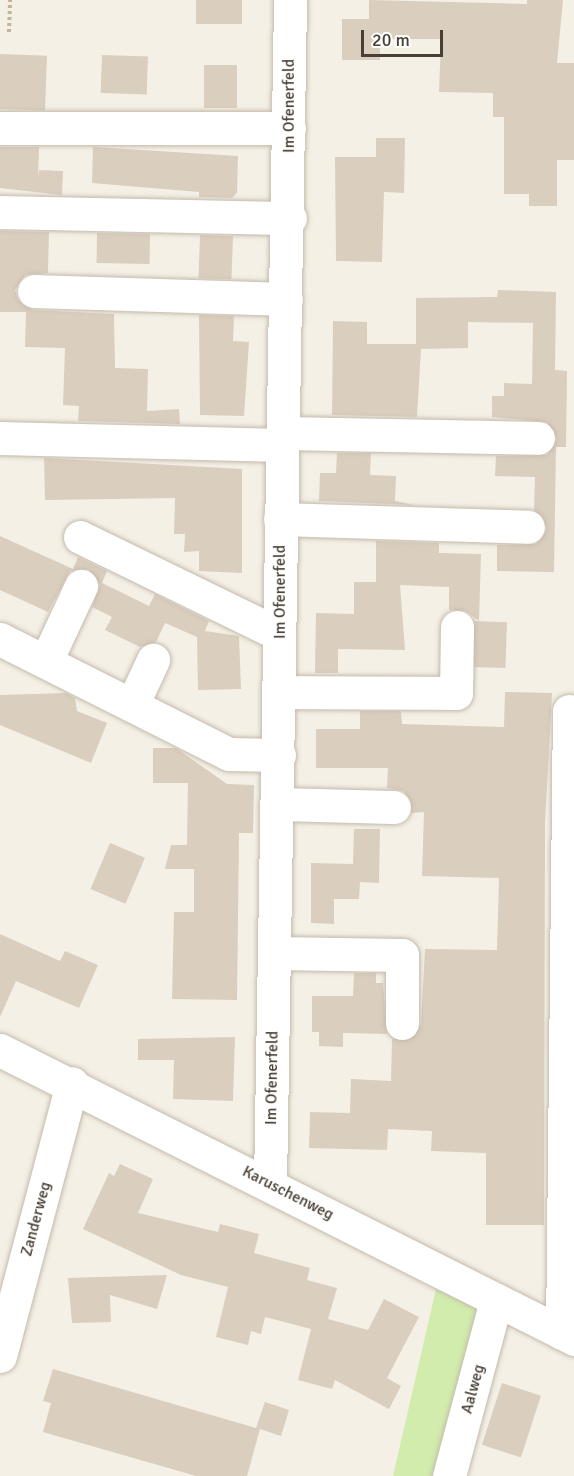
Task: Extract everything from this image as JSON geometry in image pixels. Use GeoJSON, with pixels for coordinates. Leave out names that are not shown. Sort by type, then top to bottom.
{"type":"FeatureCollection","features":[{"type":"Feature","properties":{"kind":"street","name":"Im Ofenerfeld"},"geometry":{"type":"LineString","coordinates":[[270,1184],[279,755],[280,519],[290,218],[288,128],[290,0]]}},
{"type":"Feature","properties":{"kind":"street"},"geometry":{"type":"LineString","coordinates":[[0,128],[288,128]]}},
{"type":"Feature","properties":{"kind":"street"},"geometry":{"type":"LineString","coordinates":[[0,212],[290,218]]}},
{"type":"Feature","properties":{"kind":"street"},"geometry":{"type":"LineString","coordinates":[[34,291],[286,299]]}},
{"type":"Feature","properties":{"kind":"street"},"geometry":{"type":"LineString","coordinates":[[0,438],[538,438]]}},
{"type":"Feature","properties":{"kind":"street"},"geometry":{"type":"LineString","coordinates":[[280,519],[528,527]]}},
{"type":"Feature","properties":{"kind":"street"},"geometry":{"type":"LineString","coordinates":[[80,537],[279,634]]}},
{"type":"Feature","properties":{"kind":"street"},"geometry":{"type":"LineString","coordinates":[[46,661],[81,586]]}},
{"type":"Feature","properties":{"kind":"street"},"geometry":{"type":"LineString","coordinates":[[279,692],[456,693],[457,627]]}},
{"type":"Feature","properties":{"kind":"street"},"geometry":{"type":"LineString","coordinates":[[0,639],[229,754],[279,755]]}},
{"type":"Feature","properties":{"kind":"street"},"geometry":{"type":"LineString","coordinates":[[132,705],[153,660]]}},
{"type":"Feature","properties":{"kind":"street"},"geometry":{"type":"LineString","coordinates":[[568,1336],[569,711]]}},
{"type":"Feature","properties":{"kind":"street"},"geometry":{"type":"LineString","coordinates":[[278,804],[394,807]]}},
{"type":"Feature","properties":{"kind":"street"},"geometry":{"type":"LineString","coordinates":[[274,953],[402,955],[402,1023]]}},
{"type":"Feature","properties":{"kind":"street","name":"Karuschenweg"},"geometry":{"type":"LineString","coordinates":[[0,1050],[72,1083],[568,1336]]}},
{"type":"Feature","properties":{"kind":"street","name":"Zanderweg"},"geometry":{"type":"LineString","coordinates":[[0,1356],[72,1083]]}},
{"type":"Feature","properties":{"kind":"street","name":"Aalweg"},"geometry":{"type":"LineString","coordinates":[[449,1476],[496,1301]]}},
{"type":"Feature","properties":{"kind":"path"},"geometry":{"type":"LineString","coordinates":[[9,32],[10,0]]}},
{"type":"Feature","properties":{"kind":"green space"},"geometry":{"type":"Polygon","coordinates":[[[436,1289],[479,1308],[446,1476],[393,1476],[436,1289]]]}},
{"type":"Feature","properties":{"kind":"building"},"geometry":{"type":"Polygon","coordinates":[[[196,0],[242,0],[242,24],[196,24],[196,0]]]}},
{"type":"Feature","properties":{"kind":"building"},"geometry":{"type":"Polygon","coordinates":[[[369,0],[527,4],[527,0],[563,0],[557,63],[574,63],[574,160],[557,160],[557,206],[529,206],[529,194],[504,194],[504,117],[493,117],[493,93],[439,92],[441,39],[380,39],[380,60],[342,60],[342,19],[369,19],[369,0]]]}},
{"type":"Feature","properties":{"kind":"building"},"geometry":{"type":"Polygon","coordinates":[[[0,54],[47,56],[45,111],[0,109],[0,54]]]}},
{"type":"Feature","properties":{"kind":"building"},"geometry":{"type":"Polygon","coordinates":[[[102,55],[148,57],[147,95],[101,93],[102,55]]]}},
{"type":"Feature","properties":{"kind":"building"},"geometry":{"type":"Polygon","coordinates":[[[204,65],[237,65],[237,108],[204,108],[204,65]]]}},
{"type":"Feature","properties":{"kind":"building"},"geometry":{"type":"Polygon","coordinates":[[[376,138],[405,138],[404,193],[384,192],[382,262],[336,261],[335,157],[376,157],[376,138]]]}},
{"type":"Feature","properties":{"kind":"building"},"geometry":{"type":"Polygon","coordinates":[[[0,147],[39,147],[38,178],[39,170],[63,171],[62,195],[0,188],[0,147]]]}},
{"type":"Feature","properties":{"kind":"building"},"geometry":{"type":"Polygon","coordinates":[[[93,147],[238,156],[237,193],[232,198],[199,197],[199,192],[92,183],[93,147]]]}},
{"type":"Feature","properties":{"kind":"building"},"geometry":{"type":"Polygon","coordinates":[[[0,231],[49,232],[48,273],[25,275],[15,290],[18,300],[33,310],[114,314],[115,368],[148,369],[147,411],[179,409],[180,424],[78,421],[79,406],[63,405],[65,348],[25,347],[26,312],[0,312],[0,231]]]}},
{"type":"Feature","properties":{"kind":"building"},"geometry":{"type":"Polygon","coordinates":[[[97,233],[150,234],[149,264],[96,263],[97,233]]]}},
{"type":"Feature","properties":{"kind":"building"},"geometry":{"type":"Polygon","coordinates":[[[200,235],[233,236],[231,279],[198,278],[200,235]]]}},
{"type":"Feature","properties":{"kind":"building"},"geometry":{"type":"Polygon","coordinates":[[[498,290],[556,292],[555,370],[567,371],[566,447],[556,447],[554,572],[497,571],[497,545],[536,544],[547,528],[534,510],[535,477],[495,476],[496,456],[547,455],[557,439],[547,422],[492,417],[492,396],[504,396],[504,383],[532,384],[533,323],[468,322],[468,348],[421,349],[417,417],[332,415],[333,321],[367,322],[367,344],[416,344],[416,298],[497,297],[498,290]]]}},
{"type":"Feature","properties":{"kind":"building"},"geometry":{"type":"Polygon","coordinates":[[[199,315],[234,316],[233,341],[249,342],[244,416],[200,415],[199,315]]]}},
{"type":"Feature","properties":{"kind":"building"},"geometry":{"type":"Polygon","coordinates":[[[337,453],[371,453],[370,475],[396,476],[395,501],[414,505],[319,501],[320,473],[336,473],[337,453]]]}},
{"type":"Feature","properties":{"kind":"building"},"geometry":{"type":"Polygon","coordinates":[[[44,458],[242,469],[242,573],[199,571],[199,551],[184,552],[185,534],[174,534],[175,498],[45,500],[44,458]]]}},
{"type":"Feature","properties":{"kind":"building"},"geometry":{"type":"Polygon","coordinates":[[[0,536],[73,569],[78,557],[107,571],[102,583],[149,606],[155,594],[209,621],[205,631],[239,636],[241,689],[198,690],[197,637],[165,623],[156,642],[140,647],[105,630],[112,617],[92,607],[100,585],[88,569],[70,571],[48,612],[0,590],[0,536]]]}},
{"type":"Feature","properties":{"kind":"building"},"geometry":{"type":"Polygon","coordinates":[[[376,541],[439,543],[439,553],[481,554],[479,621],[466,611],[449,610],[449,587],[400,585],[405,650],[338,649],[338,673],[315,673],[316,613],[354,614],[354,582],[376,582],[376,541]]]}},
{"type":"Feature","properties":{"kind":"building"},"geometry":{"type":"Polygon","coordinates":[[[474,621],[507,622],[505,668],[472,667],[474,621]]]}},
{"type":"Feature","properties":{"kind":"building"},"geometry":{"type":"Polygon","coordinates":[[[505,692],[552,693],[545,824],[544,1225],[486,1225],[486,1153],[431,1151],[432,1131],[388,1129],[387,1150],[309,1148],[310,1112],[350,1113],[351,1079],[391,1081],[392,1039],[411,1039],[421,1024],[425,949],[497,950],[499,878],[422,876],[424,812],[411,813],[404,791],[387,788],[388,768],[316,768],[316,729],[360,729],[360,711],[401,711],[402,724],[504,727],[505,692]]]}},
{"type":"Feature","properties":{"kind":"building"},"geometry":{"type":"Polygon","coordinates":[[[66,693],[75,698],[77,711],[107,723],[91,763],[0,725],[0,695],[66,693]]]}},
{"type":"Feature","properties":{"kind":"building"},"geometry":{"type":"Polygon","coordinates":[[[153,748],[176,748],[227,784],[254,785],[253,833],[239,833],[237,1000],[172,999],[174,912],[194,912],[194,869],[165,869],[171,845],[187,845],[188,783],[153,783],[153,748]]]}},
{"type":"Feature","properties":{"kind":"building"},"geometry":{"type":"Polygon","coordinates":[[[354,829],[380,829],[379,883],[360,882],[359,899],[334,899],[334,924],[311,923],[311,863],[353,864],[354,829]]]}},
{"type":"Feature","properties":{"kind":"building"},"geometry":{"type":"Polygon","coordinates":[[[110,843],[145,858],[125,904],[90,889],[110,843]]]}},
{"type":"Feature","properties":{"kind":"building"},"geometry":{"type":"Polygon","coordinates":[[[0,934],[60,961],[65,951],[98,965],[79,1008],[16,981],[0,1017],[0,934]]]}},
{"type":"Feature","properties":{"kind":"building"},"geometry":{"type":"Polygon","coordinates":[[[354,973],[376,973],[376,983],[383,983],[387,1034],[343,1033],[343,1047],[319,1046],[319,1032],[312,1032],[312,996],[353,996],[354,973]]]}},
{"type":"Feature","properties":{"kind":"building"},"geometry":{"type":"Polygon","coordinates":[[[235,1037],[233,1101],[173,1099],[174,1060],[138,1060],[138,1039],[235,1037]]]}},
{"type":"Feature","properties":{"kind":"building"},"geometry":{"type":"Polygon","coordinates":[[[120,1164],[153,1179],[138,1213],[218,1232],[220,1224],[259,1234],[254,1253],[310,1268],[307,1280],[337,1288],[328,1319],[368,1330],[384,1299],[419,1317],[387,1378],[401,1386],[389,1409],[335,1380],[332,1389],[298,1380],[311,1329],[265,1317],[261,1334],[251,1331],[248,1345],[216,1337],[228,1287],[181,1275],[83,1229],[109,1173],[114,1176],[120,1164]]]}},
{"type":"Feature","properties":{"kind":"building"},"geometry":{"type":"Polygon","coordinates":[[[167,1275],[157,1309],[110,1295],[111,1322],[72,1323],[68,1278],[167,1275]]]}},
{"type":"Feature","properties":{"kind":"building"},"geometry":{"type":"Polygon","coordinates":[[[53,1369],[256,1428],[265,1402],[289,1410],[281,1436],[260,1429],[247,1476],[196,1476],[43,1432],[51,1403],[43,1401],[53,1369]]]}},
{"type":"Feature","properties":{"kind":"building"},"geometry":{"type":"Polygon","coordinates":[[[502,1383],[541,1396],[521,1457],[482,1445],[502,1383]]]}}]}
